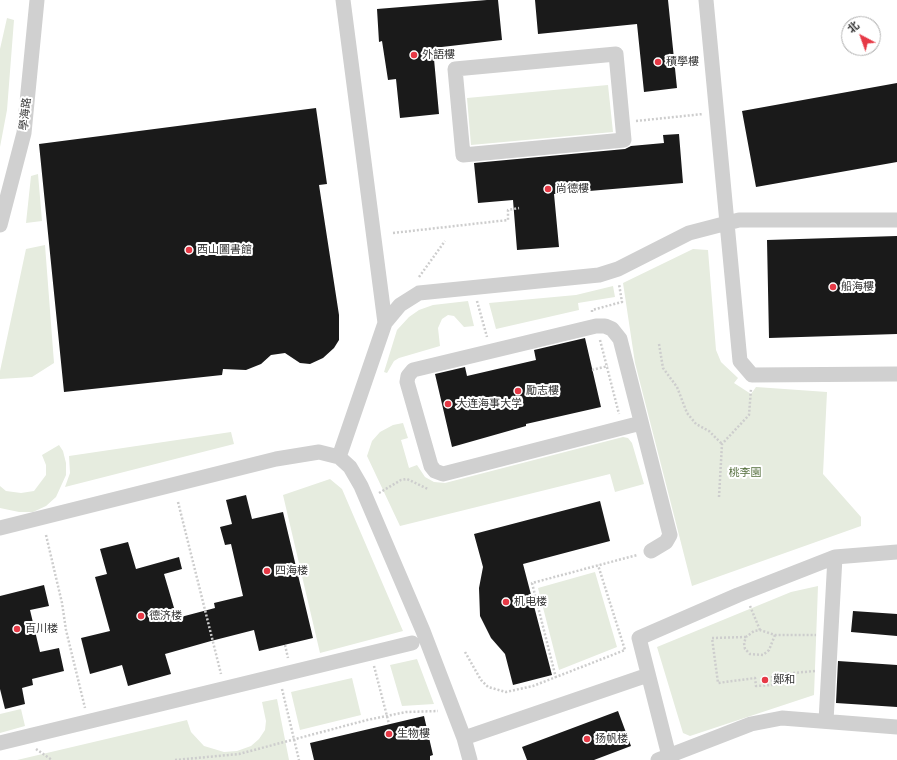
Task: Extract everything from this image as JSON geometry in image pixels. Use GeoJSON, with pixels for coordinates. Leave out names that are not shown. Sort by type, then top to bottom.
{"type":"FeatureCollection","features":[{"type":"Feature","properties":{"kind":"street","name":"學海路"},"geometry":{"type":"LineString","coordinates":[[0,225],[24,133],[37,0]]}},
{"type":"Feature","properties":{"kind":"street"},"geometry":{"type":"LineString","coordinates":[[343,0],[385,323]]}},
{"type":"Feature","properties":{"kind":"street"},"geometry":{"type":"LineString","coordinates":[[706,0],[740,361],[752,375],[897,374]]}},
{"type":"Feature","properties":{"kind":"street"},"geometry":{"type":"LineString","coordinates":[[616,54],[622,122],[624,140],[463,155],[455,69],[616,54]]}},
{"type":"Feature","properties":{"kind":"street"},"geometry":{"type":"LineString","coordinates":[[339,457],[385,323],[400,305],[419,293],[599,275],[618,269],[689,233],[740,220],[897,220]]}},
{"type":"Feature","properties":{"kind":"street"},"geometry":{"type":"LineString","coordinates":[[641,423],[443,474],[436,471],[431,466],[407,382],[408,376],[413,370],[596,326],[605,326],[620,339],[670,535],[666,542],[651,551]]}},
{"type":"Feature","properties":{"kind":"street"},"geometry":{"type":"LineString","coordinates":[[0,528],[276,459],[319,452],[339,457],[350,467],[361,486],[423,631],[464,738],[470,760]]}},
{"type":"Feature","properties":{"kind":"street"},"geometry":{"type":"LineString","coordinates":[[0,520],[20,524]]}},
{"type":"Feature","properties":{"kind":"street"},"geometry":{"type":"LineString","coordinates":[[897,552],[835,557],[738,595],[639,638],[648,676],[663,758],[751,724],[782,718],[897,727]]}},
{"type":"Feature","properties":{"kind":"street"},"geometry":{"type":"LineString","coordinates":[[826,721],[835,557]]}},
{"type":"Feature","properties":{"kind":"street"},"geometry":{"type":"LineString","coordinates":[[0,743],[412,643]]}},
{"type":"Feature","properties":{"kind":"street"},"geometry":{"type":"LineString","coordinates":[[464,738],[648,676]]}},
{"type":"Feature","properties":{"kind":"path"},"geometry":{"type":"LineString","coordinates":[[622,122],[705,114]]}},
{"type":"Feature","properties":{"kind":"path"},"geometry":{"type":"LineString","coordinates":[[393,233],[508,220],[508,210],[519,208]]}},
{"type":"Feature","properties":{"kind":"path"},"geometry":{"type":"LineString","coordinates":[[418,278],[445,241]]}},
{"type":"Feature","properties":{"kind":"path"},"geometry":{"type":"LineString","coordinates":[[619,280],[622,302],[592,310],[622,428]]}},
{"type":"Feature","properties":{"kind":"path"},"geometry":{"type":"LineString","coordinates":[[476,298],[490,351]]}},
{"type":"Feature","properties":{"kind":"path"},"geometry":{"type":"LineString","coordinates":[[659,344],[664,368],[677,387],[687,413],[696,424],[709,431],[722,444]]}},
{"type":"Feature","properties":{"kind":"path"},"geometry":{"type":"LineString","coordinates":[[592,370],[625,361]]}},
{"type":"Feature","properties":{"kind":"path"},"geometry":{"type":"LineString","coordinates":[[719,497],[722,444],[749,415],[751,383]]}},
{"type":"Feature","properties":{"kind":"path"},"geometry":{"type":"LineString","coordinates":[[378,493],[401,480],[407,479],[428,489]]}},
{"type":"Feature","properties":{"kind":"path"},"geometry":{"type":"LineString","coordinates":[[178,502],[224,689]]}},
{"type":"Feature","properties":{"kind":"path"},"geometry":{"type":"LineString","coordinates":[[46,535],[62,603],[66,630],[88,722]]}},
{"type":"Feature","properties":{"kind":"path"},"geometry":{"type":"LineString","coordinates":[[556,678],[532,583],[651,551]]}},
{"type":"Feature","properties":{"kind":"path"},"geometry":{"type":"LineString","coordinates":[[465,652],[481,680],[488,687],[496,691],[506,692],[517,691],[556,678],[625,650],[598,565]]}},
{"type":"Feature","properties":{"kind":"path"},"geometry":{"type":"LineString","coordinates":[[750,605],[760,630]]}},
{"type":"Feature","properties":{"kind":"path"},"geometry":{"type":"LineString","coordinates":[[775,635],[769,650],[763,655],[756,656],[750,654],[745,649],[744,643],[746,637],[754,631],[760,630],[775,635],[819,634]]}},
{"type":"Feature","properties":{"kind":"path"},"geometry":{"type":"LineString","coordinates":[[746,637],[712,638],[718,684],[755,678],[756,686],[772,685],[772,675],[818,671]]}},
{"type":"Feature","properties":{"kind":"path"},"geometry":{"type":"LineString","coordinates":[[371,653],[389,724]]}},
{"type":"Feature","properties":{"kind":"path"},"geometry":{"type":"LineString","coordinates":[[279,675],[299,760]]}},
{"type":"Feature","properties":{"kind":"path"},"geometry":{"type":"LineString","coordinates":[[175,760],[239,754],[387,716],[406,712],[438,711]]}},
{"type":"Feature","properties":{"kind":"green space"},"geometry":{"type":"Polygon","coordinates":[[[7,18],[14,20],[7,110],[0,147],[0,49],[7,18]]]}},
{"type":"Feature","properties":{"kind":"green space"},"geometry":{"type":"Polygon","coordinates":[[[608,85],[613,132],[471,145],[467,98],[608,85]]]}},
{"type":"Feature","properties":{"kind":"green space"},"geometry":{"type":"Polygon","coordinates":[[[38,174],[42,221],[26,223],[31,176],[38,174]]]}},
{"type":"Feature","properties":{"kind":"green space"},"geometry":{"type":"Polygon","coordinates":[[[45,245],[54,363],[32,377],[0,379],[0,371],[26,249],[45,245]]]}},
{"type":"Feature","properties":{"kind":"green space","name":"桃李園"},"geometry":{"type":"Polygon","coordinates":[[[693,249],[708,250],[716,350],[721,362],[738,378],[734,383],[751,394],[756,387],[827,392],[823,474],[861,517],[861,526],[692,586],[635,363],[623,283],[693,249]]]}},
{"type":"Feature","properties":{"kind":"green space"},"geometry":{"type":"Polygon","coordinates":[[[613,286],[615,297],[578,303],[579,310],[496,329],[489,303],[576,295],[613,286]]]}},
{"type":"Feature","properties":{"kind":"green space"},"geometry":{"type":"Polygon","coordinates":[[[468,301],[474,326],[464,327],[454,316],[448,315],[442,319],[438,328],[440,346],[399,358],[394,361],[387,373],[384,372],[397,330],[409,317],[419,310],[433,305],[468,301]]]}},
{"type":"Feature","properties":{"kind":"green space"},"geometry":{"type":"Polygon","coordinates":[[[403,423],[408,438],[401,440],[409,468],[417,465],[425,477],[434,482],[445,483],[623,437],[628,438],[632,443],[644,484],[615,492],[610,474],[400,526],[367,456],[372,441],[380,432],[393,425],[403,423]]]}},
{"type":"Feature","properties":{"kind":"green space"},"geometry":{"type":"Polygon","coordinates":[[[231,432],[234,444],[65,487],[70,473],[69,456],[231,432]]]}},
{"type":"Feature","properties":{"kind":"green space"},"geometry":{"type":"Polygon","coordinates":[[[59,445],[63,451],[66,463],[66,475],[56,497],[46,506],[33,512],[19,512],[0,508],[0,486],[6,491],[21,493],[34,491],[46,475],[46,465],[42,455],[59,445]]]}},
{"type":"Feature","properties":{"kind":"green space"},"geometry":{"type":"Polygon","coordinates":[[[330,479],[342,489],[403,631],[320,653],[283,495],[330,479]]]}},
{"type":"Feature","properties":{"kind":"green space"},"geometry":{"type":"Polygon","coordinates":[[[595,572],[617,647],[559,670],[538,588],[595,572]]]}},
{"type":"Feature","properties":{"kind":"green space"},"geometry":{"type":"Polygon","coordinates":[[[818,586],[814,695],[690,736],[683,733],[657,647],[791,592],[818,586]]]}},
{"type":"Feature","properties":{"kind":"green space"},"geometry":{"type":"Polygon","coordinates":[[[417,659],[434,704],[402,706],[390,665],[417,659]]]}},
{"type":"Feature","properties":{"kind":"green space"},"geometry":{"type":"Polygon","coordinates":[[[352,678],[361,715],[300,730],[291,692],[352,678]]]}},
{"type":"Feature","properties":{"kind":"green space"},"geometry":{"type":"Polygon","coordinates":[[[277,699],[289,760],[17,760],[187,720],[191,732],[204,746],[224,752],[237,751],[251,746],[259,739],[265,730],[266,721],[262,702],[277,699]]]}},
{"type":"Feature","properties":{"kind":"green space"},"geometry":{"type":"Polygon","coordinates":[[[21,709],[25,726],[0,733],[0,714],[21,709]]]}},
{"type":"Feature","properties":{"kind":"building","name":"外語樓"},"geometry":{"type":"Polygon","coordinates":[[[498,0],[502,40],[433,48],[439,114],[400,118],[396,79],[388,80],[382,41],[379,42],[377,9],[498,0]]]}},
{"type":"Feature","properties":{"kind":"building","name":"積學樓"},"geometry":{"type":"Polygon","coordinates":[[[535,0],[668,0],[677,88],[644,92],[637,24],[538,34],[535,0]]]}},
{"type":"Feature","properties":{"kind":"building"},"geometry":{"type":"Polygon","coordinates":[[[897,83],[897,162],[756,187],[742,111],[897,83]]]}},
{"type":"Feature","properties":{"kind":"building","name":"西山圖書館"},"geometry":{"type":"Polygon","coordinates":[[[316,108],[327,184],[319,185],[339,315],[339,340],[334,348],[323,358],[310,364],[300,363],[285,353],[271,355],[261,364],[246,370],[223,369],[222,375],[64,392],[39,144],[316,108]]]}},
{"type":"Feature","properties":{"kind":"building","name":"尚德樓"},"geometry":{"type":"Polygon","coordinates":[[[679,134],[683,183],[554,194],[559,247],[517,250],[513,200],[478,203],[474,163],[625,149],[631,146],[664,143],[663,135],[679,134]]]}},
{"type":"Feature","properties":{"kind":"building","name":"船海樓"},"geometry":{"type":"Polygon","coordinates":[[[897,236],[897,334],[769,338],[767,240],[897,236]]]}},
{"type":"Feature","properties":{"kind":"building","name":"勵志樓"},"geometry":{"type":"Polygon","coordinates":[[[585,338],[601,407],[526,424],[526,426],[452,447],[435,374],[465,367],[467,376],[536,360],[534,350],[585,338]]]}},
{"type":"Feature","properties":{"kind":"building"},"geometry":{"type":"Polygon","coordinates":[[[246,495],[252,519],[283,512],[313,638],[259,651],[254,630],[211,641],[165,654],[171,674],[128,686],[122,665],[90,674],[81,638],[110,631],[95,577],[107,574],[100,549],[128,542],[136,569],[179,557],[182,569],[164,574],[177,618],[215,608],[214,603],[243,596],[231,544],[225,545],[220,527],[232,524],[226,500],[246,495]]]}},
{"type":"Feature","properties":{"kind":"building","name":"机电楼"},"geometry":{"type":"Polygon","coordinates":[[[600,501],[610,541],[523,564],[552,675],[513,685],[505,654],[491,638],[480,616],[479,588],[483,567],[474,534],[600,501]]]}},
{"type":"Feature","properties":{"kind":"building","name":"百川楼"},"geometry":{"type":"Polygon","coordinates":[[[44,585],[49,606],[30,610],[40,652],[59,648],[64,671],[32,679],[33,685],[22,688],[25,704],[5,709],[0,689],[0,596],[44,585]]]}},
{"type":"Feature","properties":{"kind":"building"},"geometry":{"type":"Polygon","coordinates":[[[853,611],[897,614],[897,636],[851,632],[853,611]]]}},
{"type":"Feature","properties":{"kind":"building"},"geometry":{"type":"Polygon","coordinates":[[[838,661],[897,665],[897,707],[836,703],[838,661]]]}},
{"type":"Feature","properties":{"kind":"building","name":"扬帆楼"},"geometry":{"type":"Polygon","coordinates":[[[618,711],[631,746],[594,760],[527,760],[522,747],[618,711]]]}},
{"type":"Feature","properties":{"kind":"building","name":"生物樓"},"geometry":{"type":"Polygon","coordinates":[[[424,716],[433,755],[430,756],[430,760],[314,760],[310,743],[424,716]]]}},
{"type":"Feature","properties":{"kind":"place","name":"外語樓"},"geometry":{"type":"Point","coordinates":[414,55]}},
{"type":"Feature","properties":{"kind":"place","name":"積學樓"},"geometry":{"type":"Point","coordinates":[658,62]}},
{"type":"Feature","properties":{"kind":"place","name":"尚德樓"},"geometry":{"type":"Point","coordinates":[548,189]}},
{"type":"Feature","properties":{"kind":"place","name":"西山圖書館"},"geometry":{"type":"Point","coordinates":[189,250]}},
{"type":"Feature","properties":{"kind":"place","name":"船海樓"},"geometry":{"type":"Point","coordinates":[833,287]}},
{"type":"Feature","properties":{"kind":"place","name":"勵志樓"},"geometry":{"type":"Point","coordinates":[518,391]}},
{"type":"Feature","properties":{"kind":"place","name":"大连海事大学"},"geometry":{"type":"Point","coordinates":[448,404]}},
{"type":"Feature","properties":{"kind":"place","name":"四海楼"},"geometry":{"type":"Point","coordinates":[267,571]}},
{"type":"Feature","properties":{"kind":"place","name":"机电楼"},"geometry":{"type":"Point","coordinates":[506,602]}},
{"type":"Feature","properties":{"kind":"place","name":"德济楼"},"geometry":{"type":"Point","coordinates":[141,616]}},
{"type":"Feature","properties":{"kind":"place","name":"百川楼"},"geometry":{"type":"Point","coordinates":[17,629]}},
{"type":"Feature","properties":{"kind":"place","name":"鄭和"},"geometry":{"type":"Point","coordinates":[765,680]}},
{"type":"Feature","properties":{"kind":"place","name":"生物樓"},"geometry":{"type":"Point","coordinates":[389,734]}},
{"type":"Feature","properties":{"kind":"place","name":"扬帆楼"},"geometry":{"type":"Point","coordinates":[587,739]}}]}
